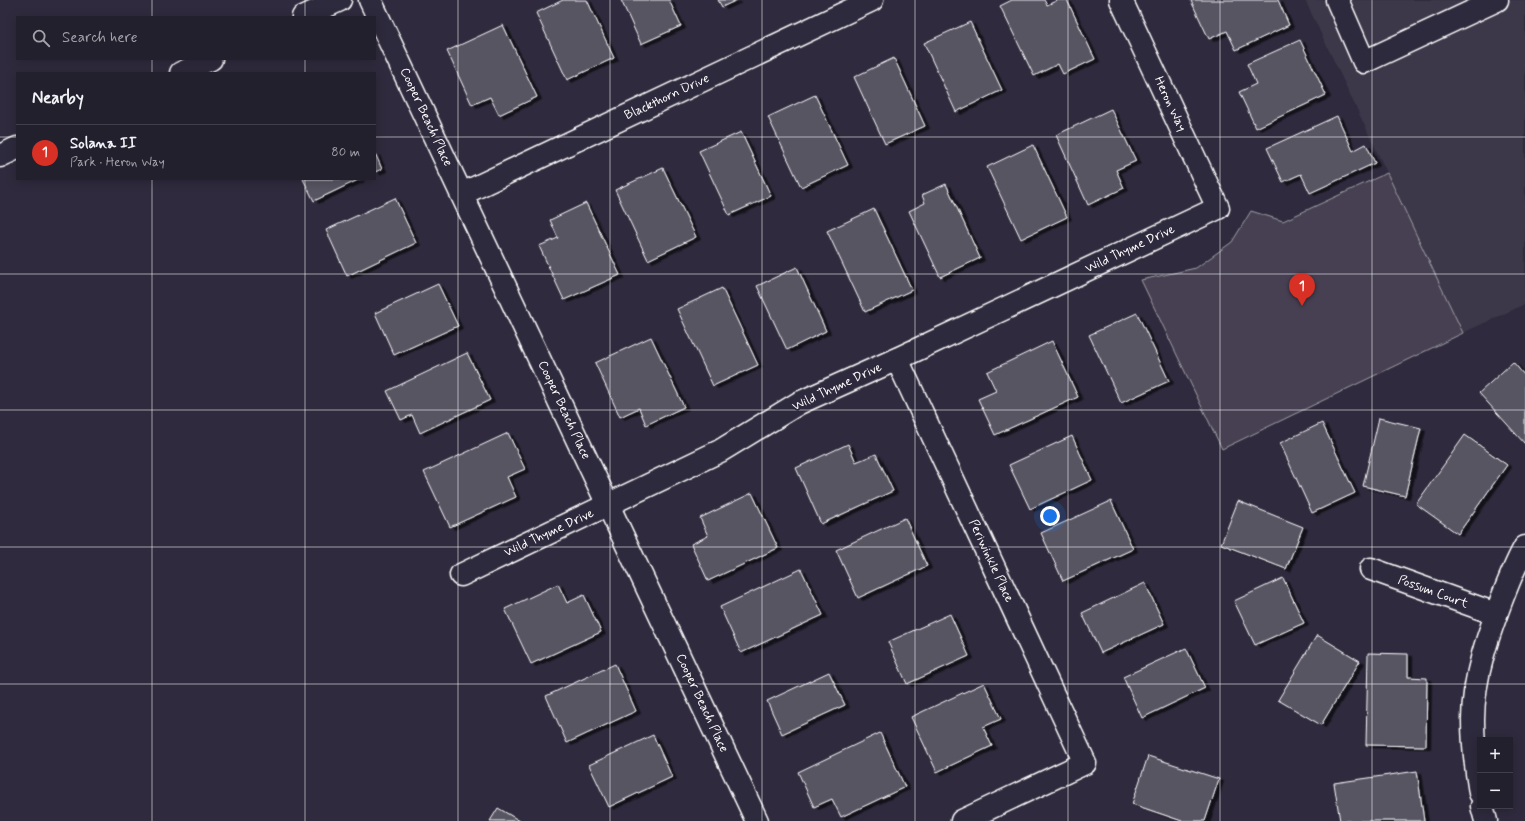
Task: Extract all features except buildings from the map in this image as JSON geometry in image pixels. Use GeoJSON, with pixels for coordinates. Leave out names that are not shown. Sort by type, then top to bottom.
{"type":"FeatureCollection","features":[{"type":"Feature","properties":{"kind":"street"},"geometry":{"type":"LineString","coordinates":[[305,16],[340,0]]}},
{"type":"Feature","properties":{"kind":"street","name":"Cooper Beach Place"},"geometry":{"type":"LineString","coordinates":[[370,0],[757,821]]}},
{"type":"Feature","properties":{"kind":"street","name":"Blackthorn Drive"},"geometry":{"type":"LineString","coordinates":[[462,194],[872,0]]}},
{"type":"Feature","properties":{"kind":"street","name":"Heron Way"},"geometry":{"type":"LineString","coordinates":[[1121,0],[1218,208]]}},
{"type":"Feature","properties":{"kind":"street"},"geometry":{"type":"LineString","coordinates":[[1337,0],[1364,62],[1497,0]]}},
{"type":"Feature","properties":{"kind":"street"},"geometry":{"type":"LineString","coordinates":[[183,72],[209,60]]}},
{"type":"Feature","properties":{"kind":"street"},"geometry":{"type":"LineString","coordinates":[[0,156],[16,148]]}},
{"type":"Feature","properties":{"kind":"street","name":"Wild Thyme Drive"},"geometry":{"type":"LineString","coordinates":[[461,575],[720,451],[799,403],[897,359],[1218,208]]}},
{"type":"Feature","properties":{"kind":"street","name":"Periwinkle Place"},"geometry":{"type":"LineString","coordinates":[[897,359],[1085,763],[962,821]]}},
{"type":"Feature","properties":{"kind":"street"},"geometry":{"type":"LineString","coordinates":[[1477,774],[1473,720],[1478,672],[1496,614],[1525,547]]}},
{"type":"Feature","properties":{"kind":"street","name":"Possum Court"},"geometry":{"type":"LineString","coordinates":[[1371,570],[1496,614]]}},
{"type":"Feature","properties":{"kind":"street"},"geometry":{"type":"LineString","coordinates":[[1483,809],[1486,821]]}},
{"type":"Feature","properties":{"kind":"shaded area"},"geometry":{"type":"Polygon","coordinates":[[[1305,0],[1525,0],[1525,304],[1463,333],[1305,0]]]}},
{"type":"Feature","properties":{"kind":"shaded area"},"geometry":{"type":"Polygon","coordinates":[[[1387,173],[1463,333],[1222,449],[1141,280],[1196,268],[1232,242],[1251,211],[1283,221],[1387,173]]]}},
{"type":"Feature","properties":{"kind":"place","name":"Solana II"},"geometry":{"type":"Point","coordinates":[1302,306]}}]}
